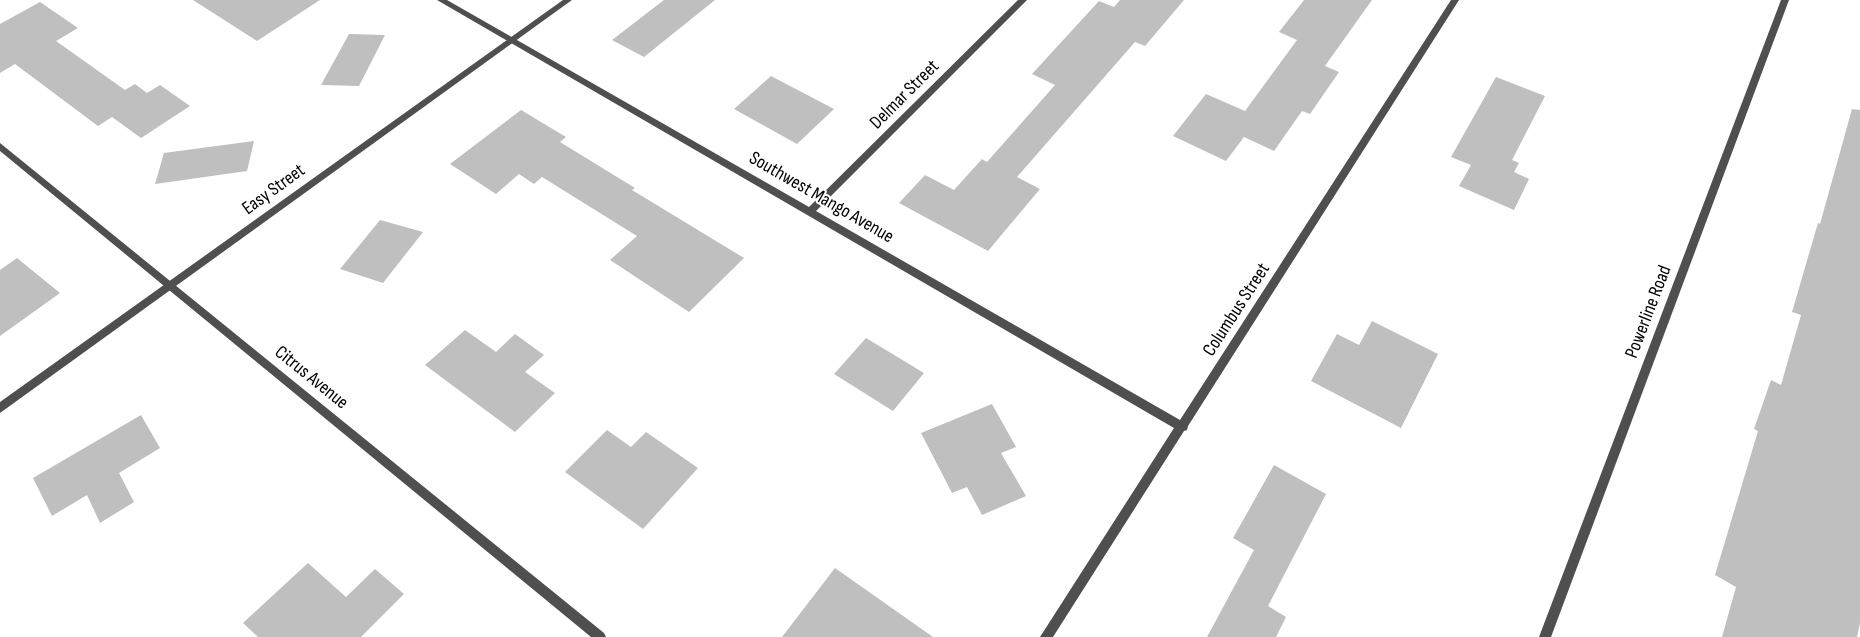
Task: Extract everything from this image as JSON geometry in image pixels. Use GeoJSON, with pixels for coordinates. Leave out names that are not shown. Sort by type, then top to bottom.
{"type":"FeatureCollection","features":[{"type":"Feature","properties":{"kind":"street","name":"Southwest Mango Avenue"},"geometry":{"type":"LineString","coordinates":[[441,0],[1183,427]]}},
{"type":"Feature","properties":{"kind":"street","name":"Easy Street"},"geometry":{"type":"LineString","coordinates":[[0,408],[568,0]]}},
{"type":"Feature","properties":{"kind":"street","name":"Delmar Street"},"geometry":{"type":"LineString","coordinates":[[810,212],[1023,0]]}},
{"type":"Feature","properties":{"kind":"street","name":"Columbus Street"},"geometry":{"type":"LineString","coordinates":[[1046,637],[1183,427],[1455,0]]}},
{"type":"Feature","properties":{"kind":"street","name":"Powerline Road"},"geometry":{"type":"LineString","coordinates":[[1546,637],[1785,0]]}},
{"type":"Feature","properties":{"kind":"street","name":"Citrus Avenue"},"geometry":{"type":"LineString","coordinates":[[0,146],[600,637]]}},
{"type":"Feature","properties":{"kind":"building"},"geometry":{"type":"Polygon","coordinates":[[[193,0],[320,0],[257,41],[193,0]]]}},
{"type":"Feature","properties":{"kind":"building"},"geometry":{"type":"Polygon","coordinates":[[[664,0],[715,0],[644,57],[612,40],[664,0]]]}},
{"type":"Feature","properties":{"kind":"building"},"geometry":{"type":"Polygon","coordinates":[[[1120,0],[1184,0],[1145,46],[1135,42],[1017,177],[1040,189],[988,251],[899,203],[925,175],[954,190],[982,159],[987,162],[1055,85],[1032,74],[1099,1],[1114,7],[1120,0]]]}},
{"type":"Feature","properties":{"kind":"building"},"geometry":{"type":"Polygon","coordinates":[[[1304,0],[1372,0],[1325,66],[1339,72],[1310,114],[1302,111],[1274,151],[1244,137],[1226,161],[1173,136],[1206,94],[1245,111],[1297,40],[1279,32],[1304,0]]]}},
{"type":"Feature","properties":{"kind":"building"},"geometry":{"type":"Polygon","coordinates":[[[40,2],[78,28],[56,41],[125,90],[135,84],[147,93],[160,85],[190,106],[141,138],[112,117],[98,126],[15,64],[0,73],[0,24],[40,2]]]}},
{"type":"Feature","properties":{"kind":"building"},"geometry":{"type":"Polygon","coordinates":[[[349,34],[385,35],[359,86],[321,85],[349,34]]]}},
{"type":"Feature","properties":{"kind":"building"},"geometry":{"type":"Polygon","coordinates":[[[771,76],[834,109],[797,144],[734,109],[771,76]]]}},
{"type":"Feature","properties":{"kind":"building"},"geometry":{"type":"Polygon","coordinates":[[[1496,77],[1545,96],[1512,160],[1519,163],[1514,172],[1529,179],[1514,210],[1459,186],[1471,165],[1451,157],[1496,77]]]}},
{"type":"Feature","properties":{"kind":"building"},"geometry":{"type":"Polygon","coordinates":[[[1852,109],[1860,110],[1860,623],[1857,637],[1722,637],[1736,587],[1715,575],[1758,431],[1754,429],[1771,380],[1781,385],[1801,315],[1792,312],[1818,223],[1820,224],[1852,109]]]}},
{"type":"Feature","properties":{"kind":"building"},"geometry":{"type":"Polygon","coordinates":[[[521,110],[566,137],[560,142],[635,188],[632,190],[744,258],[689,312],[610,260],[637,236],[542,177],[534,184],[519,174],[496,194],[450,164],[521,110]]]}},
{"type":"Feature","properties":{"kind":"building"},"geometry":{"type":"Polygon","coordinates":[[[254,141],[247,171],[155,184],[164,153],[254,141]]]}},
{"type":"Feature","properties":{"kind":"building"},"geometry":{"type":"Polygon","coordinates":[[[380,220],[423,232],[383,283],[340,269],[380,220]]]}},
{"type":"Feature","properties":{"kind":"building"},"geometry":{"type":"Polygon","coordinates":[[[17,258],[60,293],[0,336],[0,270],[17,258]]]}},
{"type":"Feature","properties":{"kind":"building"},"geometry":{"type":"Polygon","coordinates":[[[1372,321],[1438,354],[1401,428],[1311,381],[1337,334],[1359,345],[1372,321]]]}},
{"type":"Feature","properties":{"kind":"building"},"geometry":{"type":"Polygon","coordinates":[[[465,330],[496,352],[515,334],[544,355],[525,372],[555,393],[515,432],[425,365],[465,330]]]}},
{"type":"Feature","properties":{"kind":"building"},"geometry":{"type":"Polygon","coordinates":[[[866,338],[924,373],[893,411],[834,374],[866,338]]]}},
{"type":"Feature","properties":{"kind":"building"},"geometry":{"type":"Polygon","coordinates":[[[992,404],[1016,447],[1001,453],[1026,496],[982,515],[967,487],[952,493],[921,433],[992,404]]]}},
{"type":"Feature","properties":{"kind":"building"},"geometry":{"type":"Polygon","coordinates":[[[141,415],[160,448],[119,473],[134,502],[100,523],[87,495],[52,516],[33,478],[141,415]]]}},
{"type":"Feature","properties":{"kind":"building"},"geometry":{"type":"Polygon","coordinates":[[[607,430],[631,447],[646,432],[698,468],[643,529],[565,472],[607,430]]]}},
{"type":"Feature","properties":{"kind":"building"},"geometry":{"type":"Polygon","coordinates":[[[1274,465],[1326,494],[1268,606],[1286,617],[1276,637],[1207,637],[1254,550],[1233,538],[1274,465]]]}},
{"type":"Feature","properties":{"kind":"building"},"geometry":{"type":"Polygon","coordinates":[[[308,563],[346,597],[375,569],[404,594],[361,637],[258,637],[243,623],[308,563]]]}},
{"type":"Feature","properties":{"kind":"building"},"geometry":{"type":"Polygon","coordinates":[[[835,568],[933,637],[782,637],[835,568]]]}}]}
